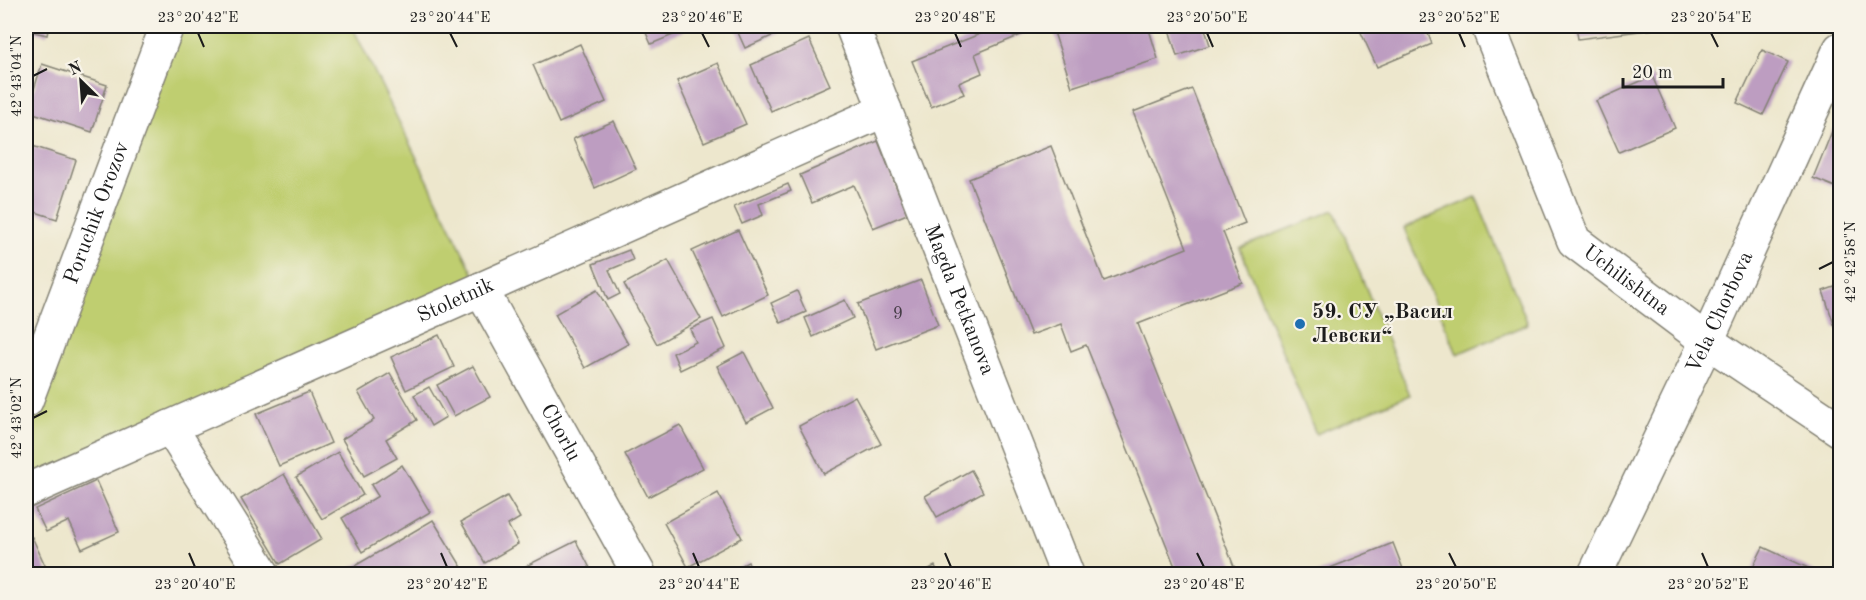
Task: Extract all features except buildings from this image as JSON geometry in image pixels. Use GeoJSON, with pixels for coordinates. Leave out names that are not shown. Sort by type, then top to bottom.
{"type":"FeatureCollection","features":[{"type":"Feature","properties":{"kind":"street","name":"Poruchik Orozov"},"geometry":{"type":"LineString","coordinates":[[26,401],[167,26]]}},
{"type":"Feature","properties":{"kind":"street","name":"Magda Petkanova"},"geometry":{"type":"LineString","coordinates":[[852,26],[1067,574]]}},
{"type":"Feature","properties":{"kind":"street","name":"Uchilishtna"},"geometry":{"type":"LineString","coordinates":[[1488,26],[1574,241],[1707,341],[1840,430]]}},
{"type":"Feature","properties":{"kind":"street","name":"Vela Chorbova"},"geometry":{"type":"LineString","coordinates":[[1594,574],[1707,341],[1840,49]]}},
{"type":"Feature","properties":{"kind":"street","name":"Stoletnik"},"geometry":{"type":"LineString","coordinates":[[26,491],[885,110]]}},
{"type":"Feature","properties":{"kind":"street","name":"Chorlu"},"geometry":{"type":"LineString","coordinates":[[481,289],[639,574]]}},
{"type":"Feature","properties":{"kind":"street"},"geometry":{"type":"LineString","coordinates":[[170,427],[263,574]]}},
{"type":"Feature","properties":{"kind":"green space"},"geometry":{"type":"Polygon","coordinates":[[[167,26],[352,26],[481,289],[26,491],[26,401],[167,26]]]}},
{"type":"Feature","properties":{"kind":"green space"},"geometry":{"type":"Polygon","coordinates":[[[1476,197],[1528,324],[1457,354],[1404,228],[1476,197]]]}},
{"type":"Feature","properties":{"kind":"green space"},"geometry":{"type":"Polygon","coordinates":[[[1334,210],[1410,395],[1316,434],[1240,248],[1334,210]]]}},
{"type":"Feature","properties":{"kind":"place","name":"59. СУ „Васил Левски“"},"geometry":{"type":"Point","coordinates":[1300,324]}}]}
